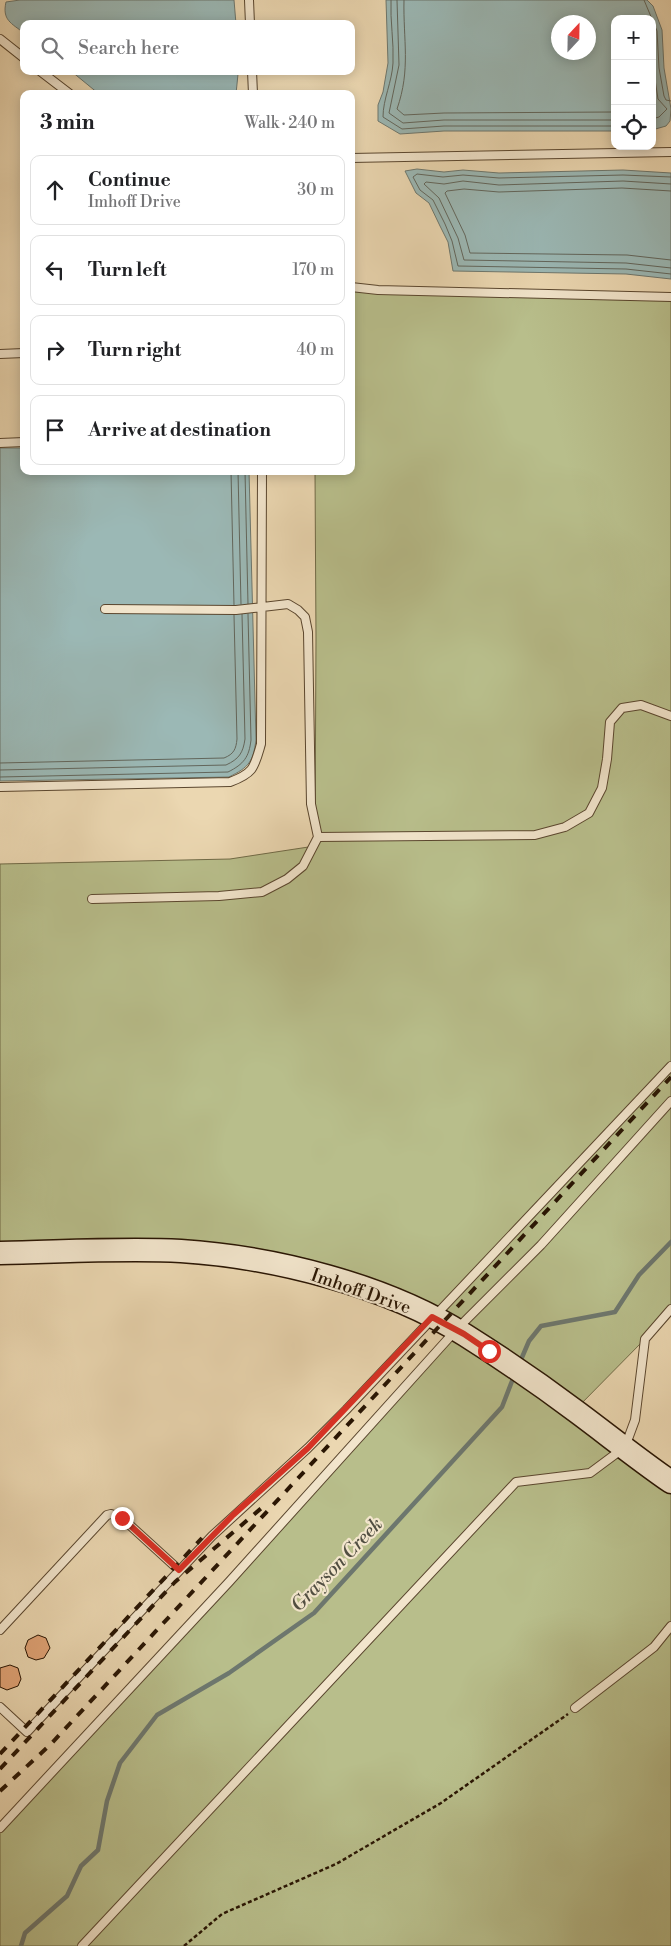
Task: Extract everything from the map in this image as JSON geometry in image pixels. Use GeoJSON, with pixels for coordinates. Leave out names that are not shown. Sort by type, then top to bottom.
{"type":"FeatureCollection","features":[{"type":"Feature","properties":{"kind":"street","name":"Imhoff Drive"},"geometry":{"type":"LineString","coordinates":[[0,1253],[172,1251],[233,1256],[333,1278],[376,1293],[432,1317],[460,1332],[575,1410],[625,1448],[670,1478]]}},
{"type":"Feature","properties":{"kind":"lane"},"geometry":{"type":"LineString","coordinates":[[249,0],[250,20]]}},
{"type":"Feature","properties":{"kind":"lane"},"geometry":{"type":"LineString","coordinates":[[0,39],[20,55]]}},
{"type":"Feature","properties":{"kind":"lane"},"geometry":{"type":"LineString","coordinates":[[45,75],[65,90]]}},
{"type":"Feature","properties":{"kind":"lane"},"geometry":{"type":"LineString","coordinates":[[252,75],[253,90]]}},
{"type":"Feature","properties":{"kind":"lane"},"geometry":{"type":"LineString","coordinates":[[355,158],[671,152]]}},
{"type":"Feature","properties":{"kind":"lane"},"geometry":{"type":"LineString","coordinates":[[355,287],[378,290],[671,297]]}},
{"type":"Feature","properties":{"kind":"lane"},"geometry":{"type":"LineString","coordinates":[[0,354],[20,353]]}},
{"type":"Feature","properties":{"kind":"lane"},"geometry":{"type":"LineString","coordinates":[[0,443],[20,442]]}},
{"type":"Feature","properties":{"kind":"lane"},"geometry":{"type":"LineString","coordinates":[[0,786],[230,782],[246,776],[255,766],[261,744],[262,475]]}},
{"type":"Feature","properties":{"kind":"lane"},"geometry":{"type":"LineString","coordinates":[[92,899],[219,896],[262,892],[287,879],[303,866],[318,837],[311,804],[308,632],[305,617],[288,604],[236,610],[105,609]]}},
{"type":"Feature","properties":{"kind":"lane"},"geometry":{"type":"LineString","coordinates":[[318,837],[535,835],[565,827],[589,813],[602,788],[610,722],[622,708],[641,705],[671,716]]}},
{"type":"Feature","properties":{"kind":"lane"},"geometry":{"type":"LineString","coordinates":[[0,1707],[28,1732],[233,1515],[308,1448],[671,1066]]}},
{"type":"Feature","properties":{"kind":"lane"},"geometry":{"type":"LineString","coordinates":[[0,1828],[460,1332],[671,1101]]}},
{"type":"Feature","properties":{"kind":"lane"},"geometry":{"type":"LineString","coordinates":[[82,1946],[516,1482],[590,1473],[625,1448],[635,1420],[645,1339],[671,1309]]}},
{"type":"Feature","properties":{"kind":"lane"},"geometry":{"type":"LineString","coordinates":[[0,1630],[107,1515],[111,1514],[122,1518],[179,1570]]}},
{"type":"Feature","properties":{"kind":"lane"},"geometry":{"type":"LineString","coordinates":[[575,1708],[654,1647],[671,1626]]}},
{"type":"Feature","properties":{"kind":"path"},"geometry":{"type":"LineString","coordinates":[[184,1946],[222,1914],[336,1864],[441,1803],[575,1708]]}},
{"type":"Feature","properties":{"kind":"green space"},"geometry":{"type":"Polygon","coordinates":[[[355,287],[671,297],[671,1309],[645,1339],[575,1410],[671,1482],[671,1946],[0,1946],[0,1828],[456,1330],[285,1266],[0,1253],[0,864],[230,859],[315,846],[315,475],[355,475],[355,287]]]}},
{"type":"Feature","properties":{"kind":"water"},"geometry":{"type":"Polygon","coordinates":[[[20,0],[234,0],[236,20],[20,20],[20,30],[12,24],[5,13],[6,2],[20,0]]]}},
{"type":"Feature","properties":{"kind":"water"},"geometry":{"type":"Polygon","coordinates":[[[386,0],[647,0],[653,6],[662,30],[664,68],[671,109],[670,121],[666,126],[656,129],[656,15],[611,15],[611,131],[444,131],[400,134],[378,121],[378,105],[383,92],[388,63],[386,0]]]}},
{"type":"Feature","properties":{"kind":"water"},"geometry":{"type":"Polygon","coordinates":[[[76,75],[238,75],[236,90],[94,90],[76,75]]]}},
{"type":"Feature","properties":{"kind":"water"},"geometry":{"type":"Polygon","coordinates":[[[417,169],[444,172],[463,170],[499,173],[623,170],[671,173],[671,279],[626,274],[453,271],[448,242],[429,203],[416,193],[405,171],[417,169]]]}},
{"type":"Feature","properties":{"kind":"water"},"geometry":{"type":"Polygon","coordinates":[[[0,448],[20,448],[20,475],[249,475],[256,740],[253,754],[246,767],[229,777],[0,781],[0,448]]]}},
{"type":"Feature","properties":{"kind":"building"},"geometry":{"type":"Polygon","coordinates":[[[38,1635],[46,1638],[50,1648],[44,1658],[36,1660],[28,1657],[25,1648],[28,1640],[38,1635]]]}},
{"type":"Feature","properties":{"kind":"building"},"geometry":{"type":"Polygon","coordinates":[[[10,1665],[18,1668],[21,1679],[18,1686],[7,1690],[0,1687],[0,1668],[10,1665]]]}},
{"type":"Feature","properties":{"kind":"waterway","name":"Grayson Creek"},"geometry":{"type":"LineString","coordinates":[[520,1362],[529,1341],[541,1326],[615,1312],[639,1275],[671,1242]]}},
{"type":"Feature","properties":{"kind":"waterway","name":"Grayson Creek"},"geometry":{"type":"LineString","coordinates":[[21,1946],[25,1933],[67,1896],[81,1866],[98,1850],[107,1801],[120,1763],[157,1715],[229,1673],[314,1613],[502,1407],[514,1376]]}},
{"type":"Feature","properties":{"kind":"railway"},"geometry":{"type":"LineString","coordinates":[[0,1791],[50,1745],[671,1077]]}},
{"type":"Feature","properties":{"kind":"railway"},"geometry":{"type":"LineString","coordinates":[[0,1769],[175,1582],[265,1505]]}},
{"type":"Feature","properties":{"kind":"railway"},"geometry":{"type":"LineString","coordinates":[[0,1754],[202,1538]]}},
{"type":"Feature","properties":{"kind":"route"},"geometry":{"type":"LineString","coordinates":[[122,1518],[179,1570],[233,1515],[308,1448],[346,1410],[432,1317],[464,1334],[489,1351]]}}]}
